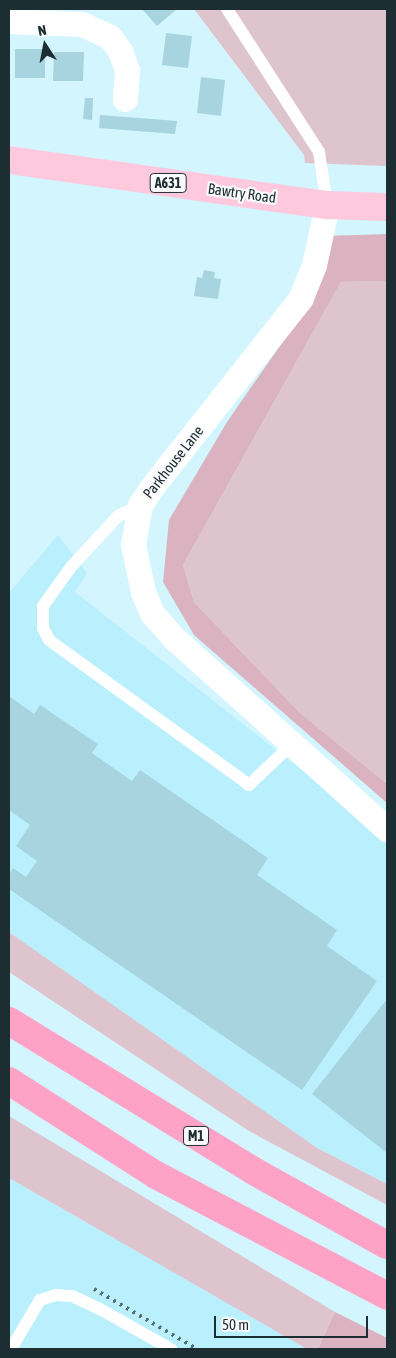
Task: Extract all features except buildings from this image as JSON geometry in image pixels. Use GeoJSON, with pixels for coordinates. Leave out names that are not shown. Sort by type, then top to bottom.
{"type":"FeatureCollection","features":[{"type":"Feature","properties":{"kind":"highway","name":"M1"},"geometry":{"type":"LineString","coordinates":[[9,1021],[252,1170],[387,1245]]}},
{"type":"Feature","properties":{"kind":"highway"},"geometry":{"type":"LineString","coordinates":[[9,1081],[156,1175],[387,1296]]}},
{"type":"Feature","properties":{"kind":"main road","name":"Bawtry Road"},"geometry":{"type":"LineString","coordinates":[[9,160],[327,205],[387,207]]}},
{"type":"Feature","properties":{"kind":"street"},"geometry":{"type":"LineString","coordinates":[[9,21],[82,24],[110,37],[120,51],[127,70],[125,99]]}},
{"type":"Feature","properties":{"kind":"street","name":"Parkhouse Lane"},"geometry":{"type":"LineString","coordinates":[[327,205],[314,265],[301,298],[140,505],[133,544],[136,568],[152,613],[175,639],[291,745],[387,829]]}},
{"type":"Feature","properties":{"kind":"lane"},"geometry":{"type":"LineString","coordinates":[[227,9],[319,152],[327,205]]}},
{"type":"Feature","properties":{"kind":"lane"},"geometry":{"type":"LineString","coordinates":[[140,505],[118,516],[71,567],[43,606],[44,628],[49,640],[249,785],[291,745]]}},
{"type":"Feature","properties":{"kind":"lane"},"geometry":{"type":"LineString","coordinates":[[11,1349],[40,1300],[56,1295],[72,1296],[98,1308],[171,1349]]}},
{"type":"Feature","properties":{"kind":"shaded area"},"geometry":{"type":"Polygon","coordinates":[[[194,9],[387,9],[387,166],[305,163],[304,155],[194,9]]]}},
{"type":"Feature","properties":{"kind":"shaded area"},"geometry":{"type":"Polygon","coordinates":[[[387,234],[387,281],[341,282],[183,565],[194,602],[299,712],[387,784],[387,803],[194,635],[163,582],[169,520],[227,422],[314,297],[325,236],[387,234]]]}},
{"type":"Feature","properties":{"kind":"shaded area"},"geometry":{"type":"Polygon","coordinates":[[[387,281],[387,784],[299,712],[194,602],[183,565],[341,282],[387,281]]]}},
{"type":"Feature","properties":{"kind":"shaded area"},"geometry":{"type":"Polygon","coordinates":[[[58,535],[87,573],[75,592],[387,837],[387,1184],[317,1148],[9,932],[9,593],[58,535]]]}},
{"type":"Feature","properties":{"kind":"shaded area"},"geometry":{"type":"Polygon","coordinates":[[[9,932],[317,1148],[387,1184],[387,1205],[249,1131],[9,972],[9,932]]]}},
{"type":"Feature","properties":{"kind":"shaded area"},"geometry":{"type":"Polygon","coordinates":[[[9,1116],[335,1312],[318,1349],[307,1349],[9,1178],[9,1116]]]}},
{"type":"Feature","properties":{"kind":"shaded area"},"geometry":{"type":"Polygon","coordinates":[[[9,1178],[307,1349],[9,1349],[9,1178]]]}},
{"type":"Feature","properties":{"kind":"shaded area"},"geometry":{"type":"Polygon","coordinates":[[[335,1312],[387,1338],[387,1349],[318,1349],[335,1312]]]}},
{"type":"Feature","properties":{"kind":"railway"},"geometry":{"type":"LineString","coordinates":[[94,1289],[197,1349]]}}]}
